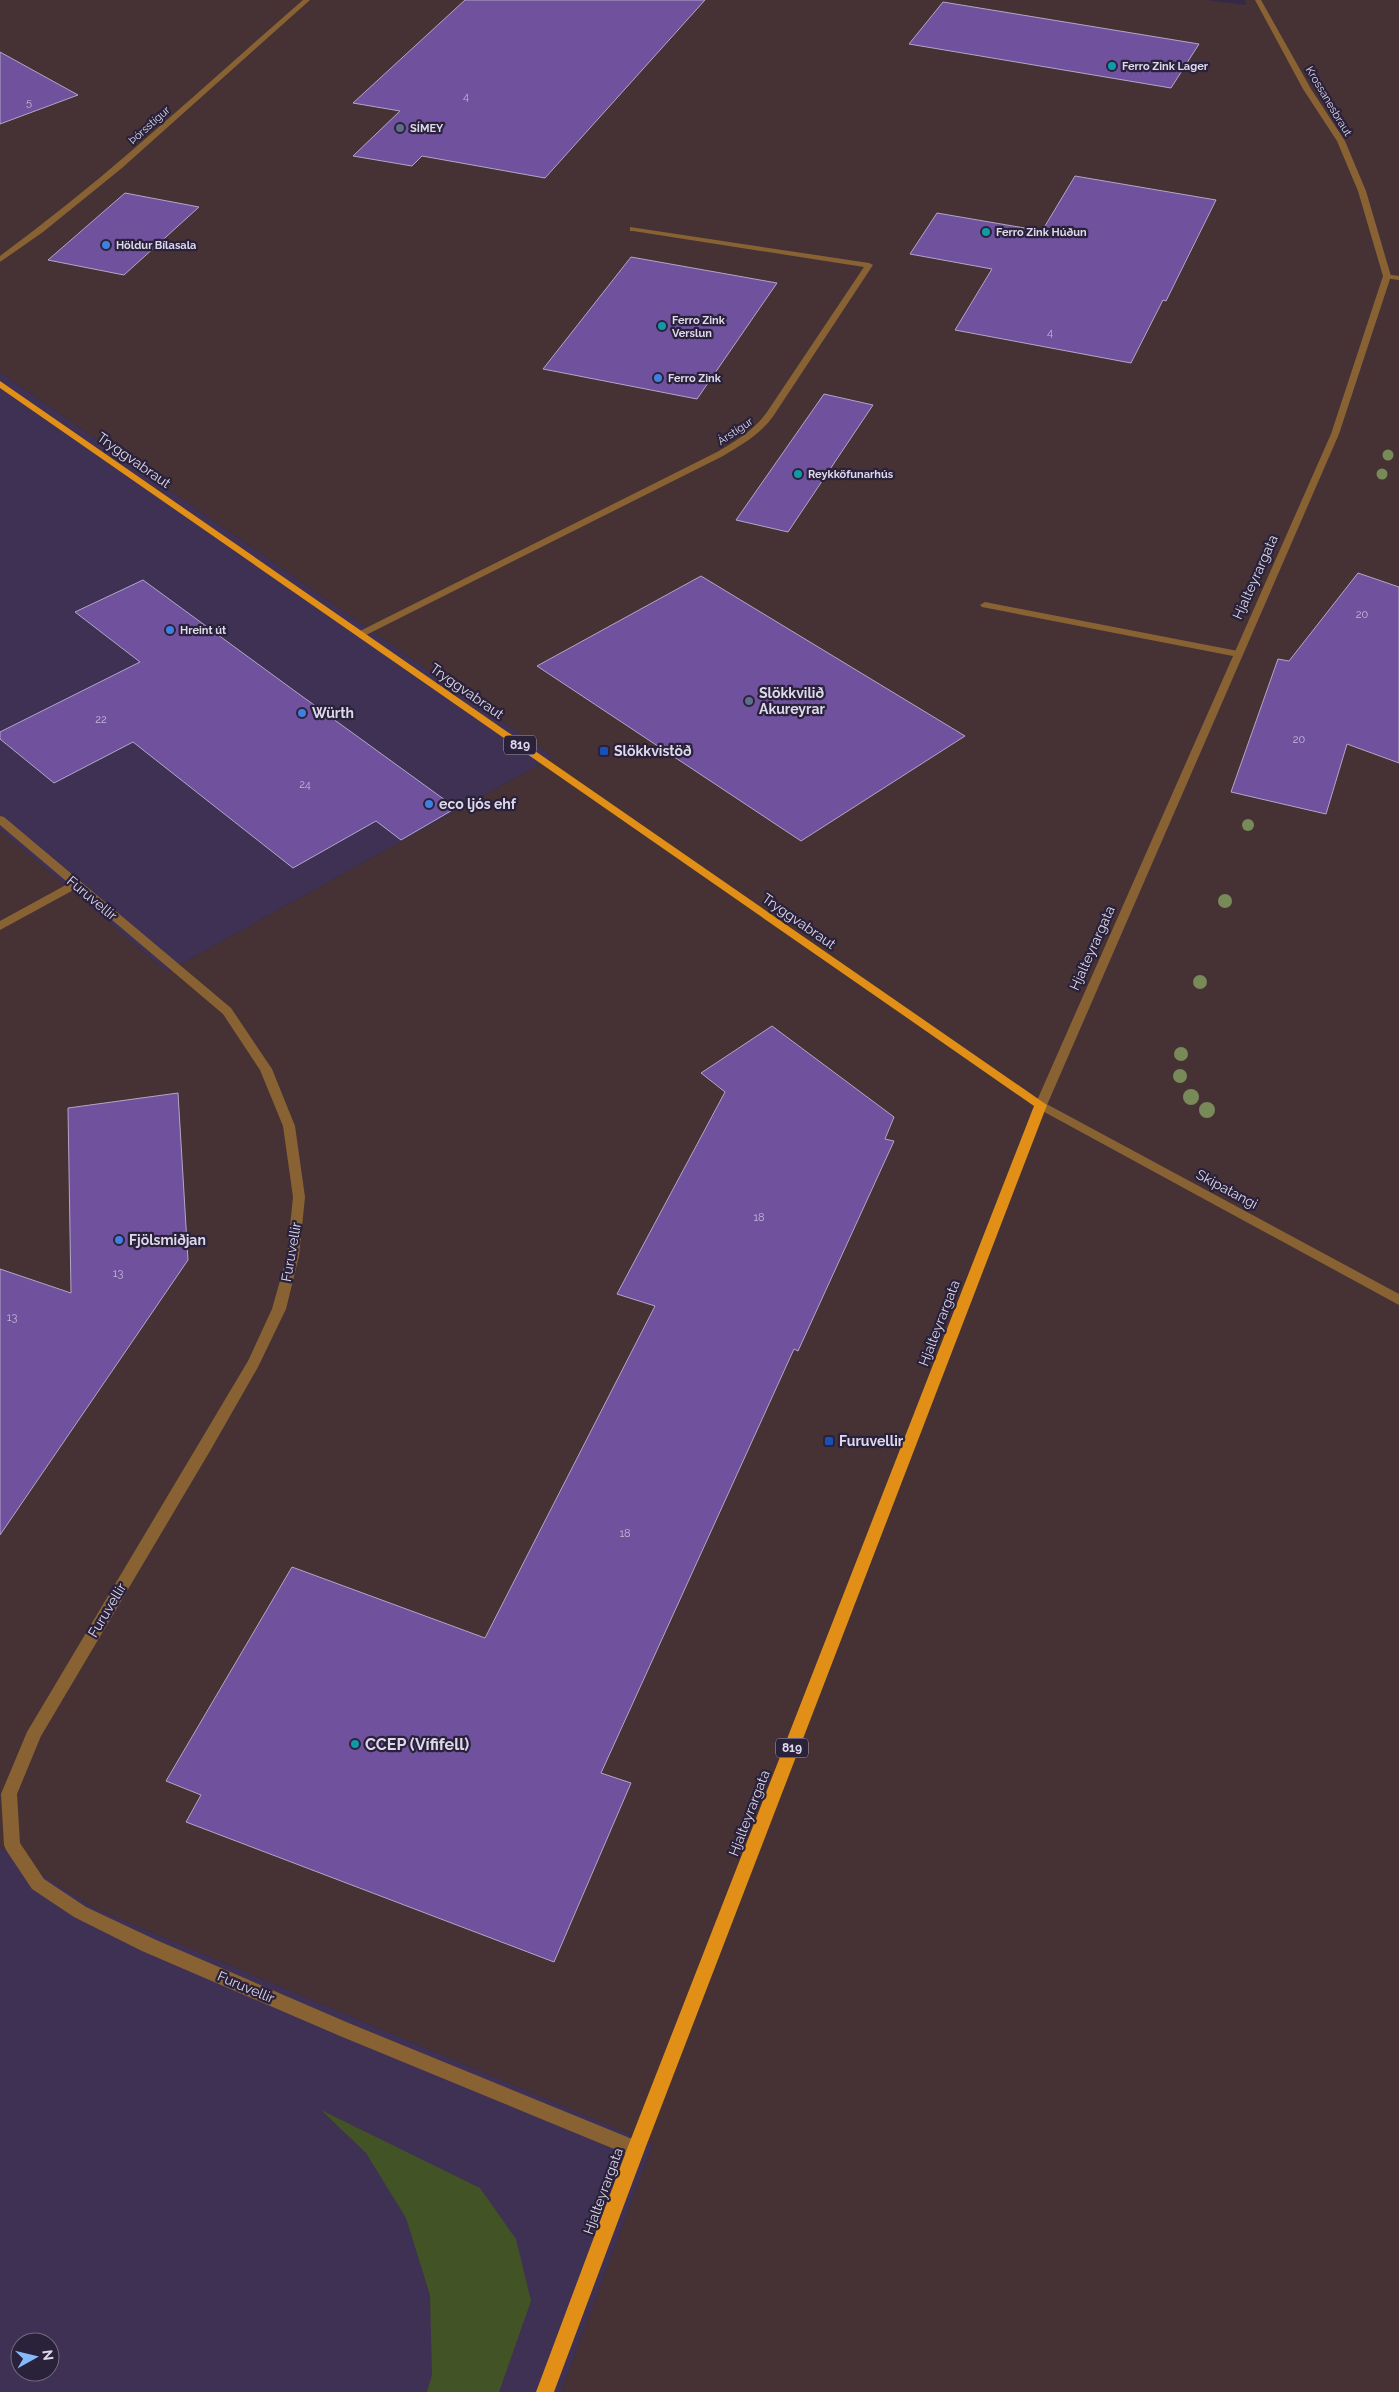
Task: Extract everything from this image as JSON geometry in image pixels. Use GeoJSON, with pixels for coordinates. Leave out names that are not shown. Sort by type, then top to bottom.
{"type":"FeatureCollection","features":[{"type":"Feature","properties":{"kind":"main road","name":"Tryggvabraut"},"geometry":{"type":"LineString","coordinates":[[0,384],[1041,1105]]}},
{"type":"Feature","properties":{"kind":"main road","name":"Hjalteyrargata"},"geometry":{"type":"LineString","coordinates":[[545,2392],[636,2149],[1041,1105]]}},
{"type":"Feature","properties":{"kind":"street","name":"Þórsstígur"},"geometry":{"type":"LineString","coordinates":[[0,260],[136,152],[307,0]]}},
{"type":"Feature","properties":{"kind":"street","name":"Krossanesbraut"},"geometry":{"type":"LineString","coordinates":[[1258,0],[1307,89],[1341,141],[1362,191],[1387,276]]}},
{"type":"Feature","properties":{"kind":"street","name":"Árstígur"},"geometry":{"type":"LineString","coordinates":[[361,634],[720,454],[748,437],[766,423],[777,403],[869,265],[633,229]]}},
{"type":"Feature","properties":{"kind":"street"},"geometry":{"type":"LineString","coordinates":[[1387,276],[1399,278]]}},
{"type":"Feature","properties":{"kind":"street","name":"Hjalteyrargata"},"geometry":{"type":"LineString","coordinates":[[1041,1105],[1335,434],[1387,276]]}},
{"type":"Feature","properties":{"kind":"street"},"geometry":{"type":"LineString","coordinates":[[985,605],[1238,654]]}},
{"type":"Feature","properties":{"kind":"street","name":"Furuvellir"},"geometry":{"type":"LineString","coordinates":[[0,818],[75,884],[227,1011],[266,1069],[289,1126],[300,1197],[293,1256],[279,1309],[253,1363],[35,1732],[8,1794],[12,1845],[38,1884],[80,1912],[148,1945],[346,2030],[636,2149]]}},
{"type":"Feature","properties":{"kind":"street"},"geometry":{"type":"LineString","coordinates":[[0,926],[75,884]]}},
{"type":"Feature","properties":{"kind":"street","name":"Skipatangi"},"geometry":{"type":"LineString","coordinates":[[1041,1105],[1399,1300]]}},
{"type":"Feature","properties":{"kind":"shaded area"},"geometry":{"type":"Polygon","coordinates":[[[0,0],[1206,0],[1246,5],[1245,0],[1399,0],[1399,2392],[561,2392],[653,2144],[92,1907],[0,1847],[0,830],[167,972],[553,757],[0,372],[0,0]]]}},
{"type":"Feature","properties":{"kind":"shaded area"},"geometry":{"type":"Polygon","coordinates":[[[0,372],[553,757],[167,972],[0,830],[0,372]]]}},
{"type":"Feature","properties":{"kind":"shaded area"},"geometry":{"type":"Polygon","coordinates":[[[0,1847],[92,1907],[653,2144],[561,2392],[0,2392],[0,1847]]]}},
{"type":"Feature","properties":{"kind":"green space"},"geometry":{"type":"Polygon","coordinates":[[[321,2110],[480,2188],[516,2239],[531,2301],[499,2392],[427,2392],[432,2375],[430,2295],[406,2218],[366,2153],[321,2110]]]}},
{"type":"Feature","properties":{"kind":"building"},"geometry":{"type":"Polygon","coordinates":[[[465,0],[705,0],[545,178],[422,156],[412,166],[353,156],[400,111],[353,103],[465,0]]]}},
{"type":"Feature","properties":{"kind":"building","name":"Ferro Zink Lager"},"geometry":{"type":"Polygon","coordinates":[[[943,2],[1199,44],[1171,88],[909,44],[943,2]]]}},
{"type":"Feature","properties":{"kind":"building"},"geometry":{"type":"Polygon","coordinates":[[[0,52],[78,95],[0,124],[0,52]]]}},
{"type":"Feature","properties":{"kind":"building","name":"Ferro Zink Húðun"},"geometry":{"type":"Polygon","coordinates":[[[1075,176],[1216,200],[1166,301],[1163,300],[1131,363],[955,330],[992,269],[910,254],[937,213],[1042,231],[1075,176]]]}},
{"type":"Feature","properties":{"kind":"building"},"geometry":{"type":"Polygon","coordinates":[[[125,193],[199,207],[124,275],[48,260],[125,193]]]}},
{"type":"Feature","properties":{"kind":"building","name":"Ferro Zink Verslun"},"geometry":{"type":"Polygon","coordinates":[[[631,257],[777,283],[697,399],[543,369],[631,257]]]}},
{"type":"Feature","properties":{"kind":"building","name":"Reykköfunarhús"},"geometry":{"type":"Polygon","coordinates":[[[824,394],[873,405],[788,532],[736,520],[824,394]]]}},
{"type":"Feature","properties":{"kind":"building"},"geometry":{"type":"Polygon","coordinates":[[[1358,573],[1399,587],[1399,763],[1347,744],[1326,814],[1231,792],[1278,659],[1289,661],[1358,573]]]}},
{"type":"Feature","properties":{"kind":"building","name":"Slökkvilið Akureyrar"},"geometry":{"type":"Polygon","coordinates":[[[701,576],[965,736],[801,841],[537,666],[701,576]]]}},
{"type":"Feature","properties":{"kind":"building"},"geometry":{"type":"Polygon","coordinates":[[[143,580],[456,808],[401,840],[376,821],[293,868],[133,742],[54,783],[0,739],[0,732],[140,662],[75,612],[143,580]]]}},
{"type":"Feature","properties":{"kind":"building"},"geometry":{"type":"Polygon","coordinates":[[[772,1026],[894,1117],[885,1139],[894,1141],[798,1351],[794,1349],[601,1773],[631,1783],[554,1962],[186,1822],[201,1795],[166,1781],[292,1567],[485,1638],[655,1306],[617,1294],[725,1092],[701,1073],[772,1026]]]}},
{"type":"Feature","properties":{"kind":"building"},"geometry":{"type":"Polygon","coordinates":[[[178,1093],[188,1260],[0,1535],[0,1269],[71,1293],[68,1108],[178,1093]]]}},
{"type":"Feature","properties":{"kind":"place","name":"Ferro Zink Lager"},"geometry":{"type":"Point","coordinates":[1112,66]}},
{"type":"Feature","properties":{"kind":"place","name":"SÍMEY"},"geometry":{"type":"Point","coordinates":[400,128]}},
{"type":"Feature","properties":{"kind":"place","name":"Ferro Zink Húðun"},"geometry":{"type":"Point","coordinates":[986,232]}},
{"type":"Feature","properties":{"kind":"place","name":"Höldur Bílasala"},"geometry":{"type":"Point","coordinates":[106,245]}},
{"type":"Feature","properties":{"kind":"place","name":"Ferro Zink Verslun"},"geometry":{"type":"Point","coordinates":[662,326]}},
{"type":"Feature","properties":{"kind":"place","name":"Ferro Zink"},"geometry":{"type":"Point","coordinates":[658,378]}},
{"type":"Feature","properties":{"kind":"place","name":"Reykköfunarhús"},"geometry":{"type":"Point","coordinates":[798,474]}},
{"type":"Feature","properties":{"kind":"place","name":"Hreint út"},"geometry":{"type":"Point","coordinates":[170,630]}},
{"type":"Feature","properties":{"kind":"place","name":"Slökkvilið Akureyrar"},"geometry":{"type":"Point","coordinates":[749,701]}},
{"type":"Feature","properties":{"kind":"place","name":"Würth"},"geometry":{"type":"Point","coordinates":[302,713]}},
{"type":"Feature","properties":{"kind":"place","name":"Slökkvistöð"},"geometry":{"type":"Point","coordinates":[604,751]}},
{"type":"Feature","properties":{"kind":"place","name":"eco ljós ehf"},"geometry":{"type":"Point","coordinates":[429,804]}},
{"type":"Feature","properties":{"kind":"place","name":"Fjölsmiðjan"},"geometry":{"type":"Point","coordinates":[119,1240]}},
{"type":"Feature","properties":{"kind":"place","name":"Furuvellir"},"geometry":{"type":"Point","coordinates":[829,1441]}},
{"type":"Feature","properties":{"kind":"place","name":"CCEP (Vífifell)"},"geometry":{"type":"Point","coordinates":[355,1744]}}]}
